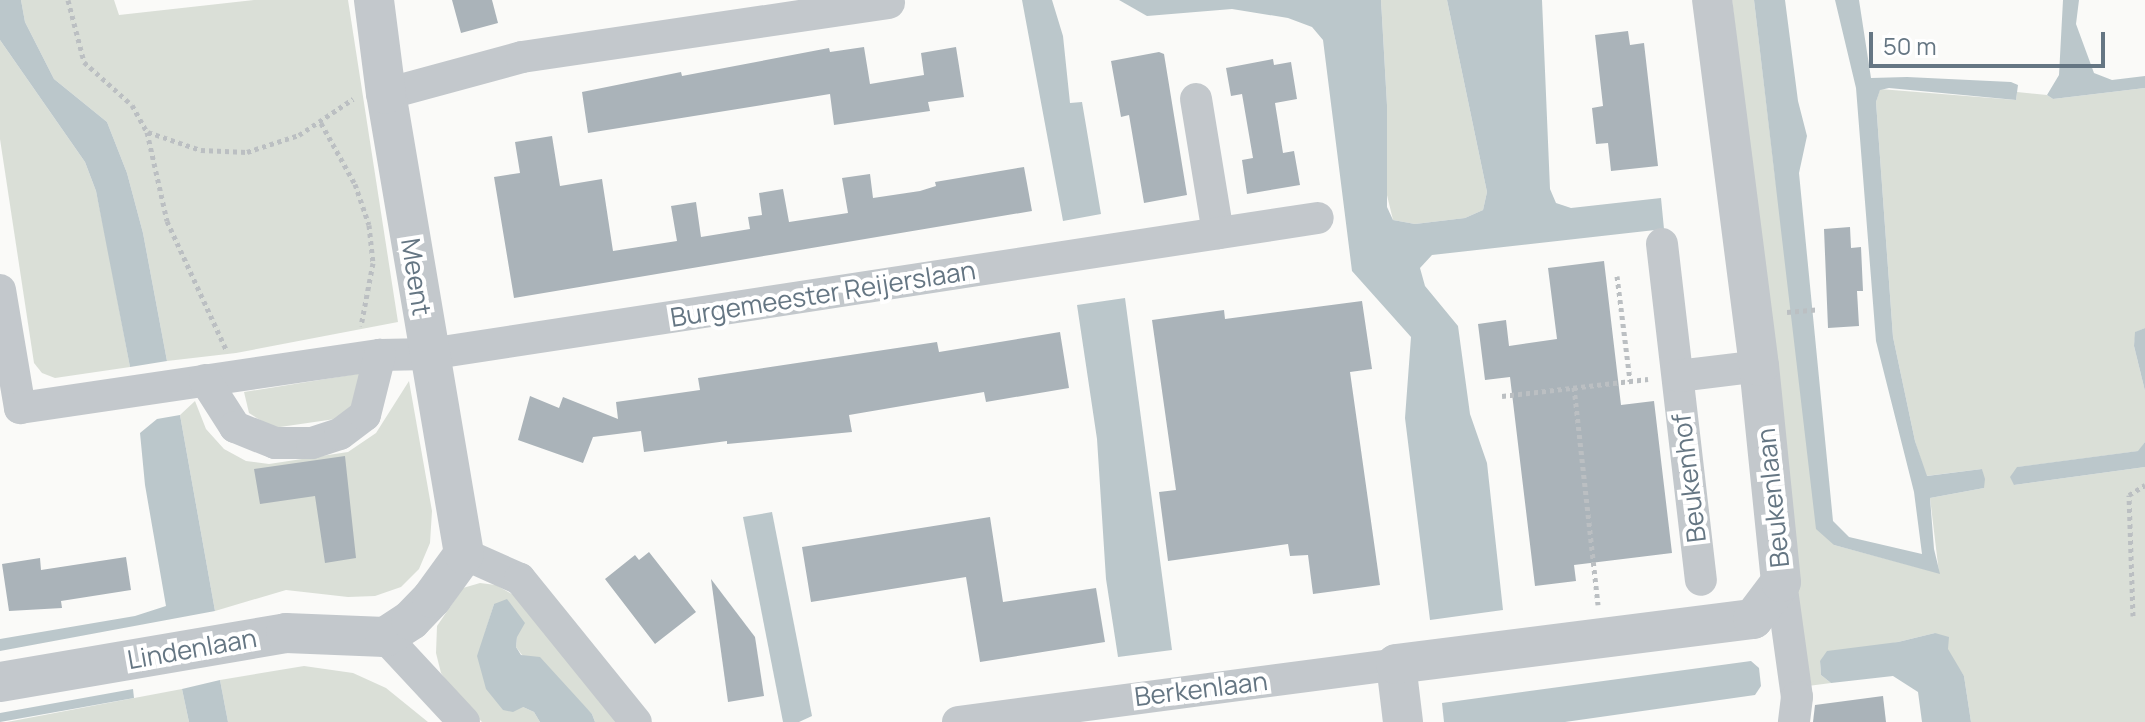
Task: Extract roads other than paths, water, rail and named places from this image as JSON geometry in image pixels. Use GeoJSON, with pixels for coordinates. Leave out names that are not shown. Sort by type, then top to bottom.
{"type":"FeatureCollection","features":[{"type":"Feature","properties":{"kind":"street","name":"Meent"},"geometry":{"type":"LineString","coordinates":[[374,0],[384,83],[464,554]]}},
{"type":"Feature","properties":{"kind":"street","name":"Beukenlaan"},"geometry":{"type":"LineString","coordinates":[[1396,664],[1753,619],[1781,582],[1759,366],[1712,0]]}},
{"type":"Feature","properties":{"kind":"street"},"geometry":{"type":"LineString","coordinates":[[384,83],[522,57],[889,3]]}},
{"type":"Feature","properties":{"kind":"street"},"geometry":{"type":"LineString","coordinates":[[1196,99],[1218,233]]}},
{"type":"Feature","properties":{"kind":"street","name":"Burgemeester Reijerslaan"},"geometry":{"type":"LineString","coordinates":[[0,290],[20,408],[367,357],[429,354],[1318,218]]}},
{"type":"Feature","properties":{"kind":"street","name":"Beukenhof"},"geometry":{"type":"LineString","coordinates":[[1662,244],[1701,580]]}},
{"type":"Feature","properties":{"kind":"street"},"geometry":{"type":"LineString","coordinates":[[205,380],[235,427],[275,443],[312,443],[340,434],[365,415],[367,357]]}},
{"type":"Feature","properties":{"kind":"street","name":"Beukenhof"},"geometry":{"type":"LineString","coordinates":[[1678,376],[1759,366]]}},
{"type":"Feature","properties":{"kind":"street"},"geometry":{"type":"LineString","coordinates":[[464,722],[385,637],[411,620],[432,598],[464,554],[520,579],[636,722]]}},
{"type":"Feature","properties":{"kind":"street"},"geometry":{"type":"LineString","coordinates":[[1781,582],[1797,697],[1794,722]]}},
{"type":"Feature","properties":{"kind":"street","name":"Lindenlaan"},"geometry":{"type":"LineString","coordinates":[[0,682],[286,633],[385,637]]}},
{"type":"Feature","properties":{"kind":"street"},"geometry":{"type":"LineString","coordinates":[[1396,664],[1403,722]]}},
{"type":"Feature","properties":{"kind":"street","name":"Berkenlaan"},"geometry":{"type":"LineString","coordinates":[[975,720],[1396,664]]}}]}
